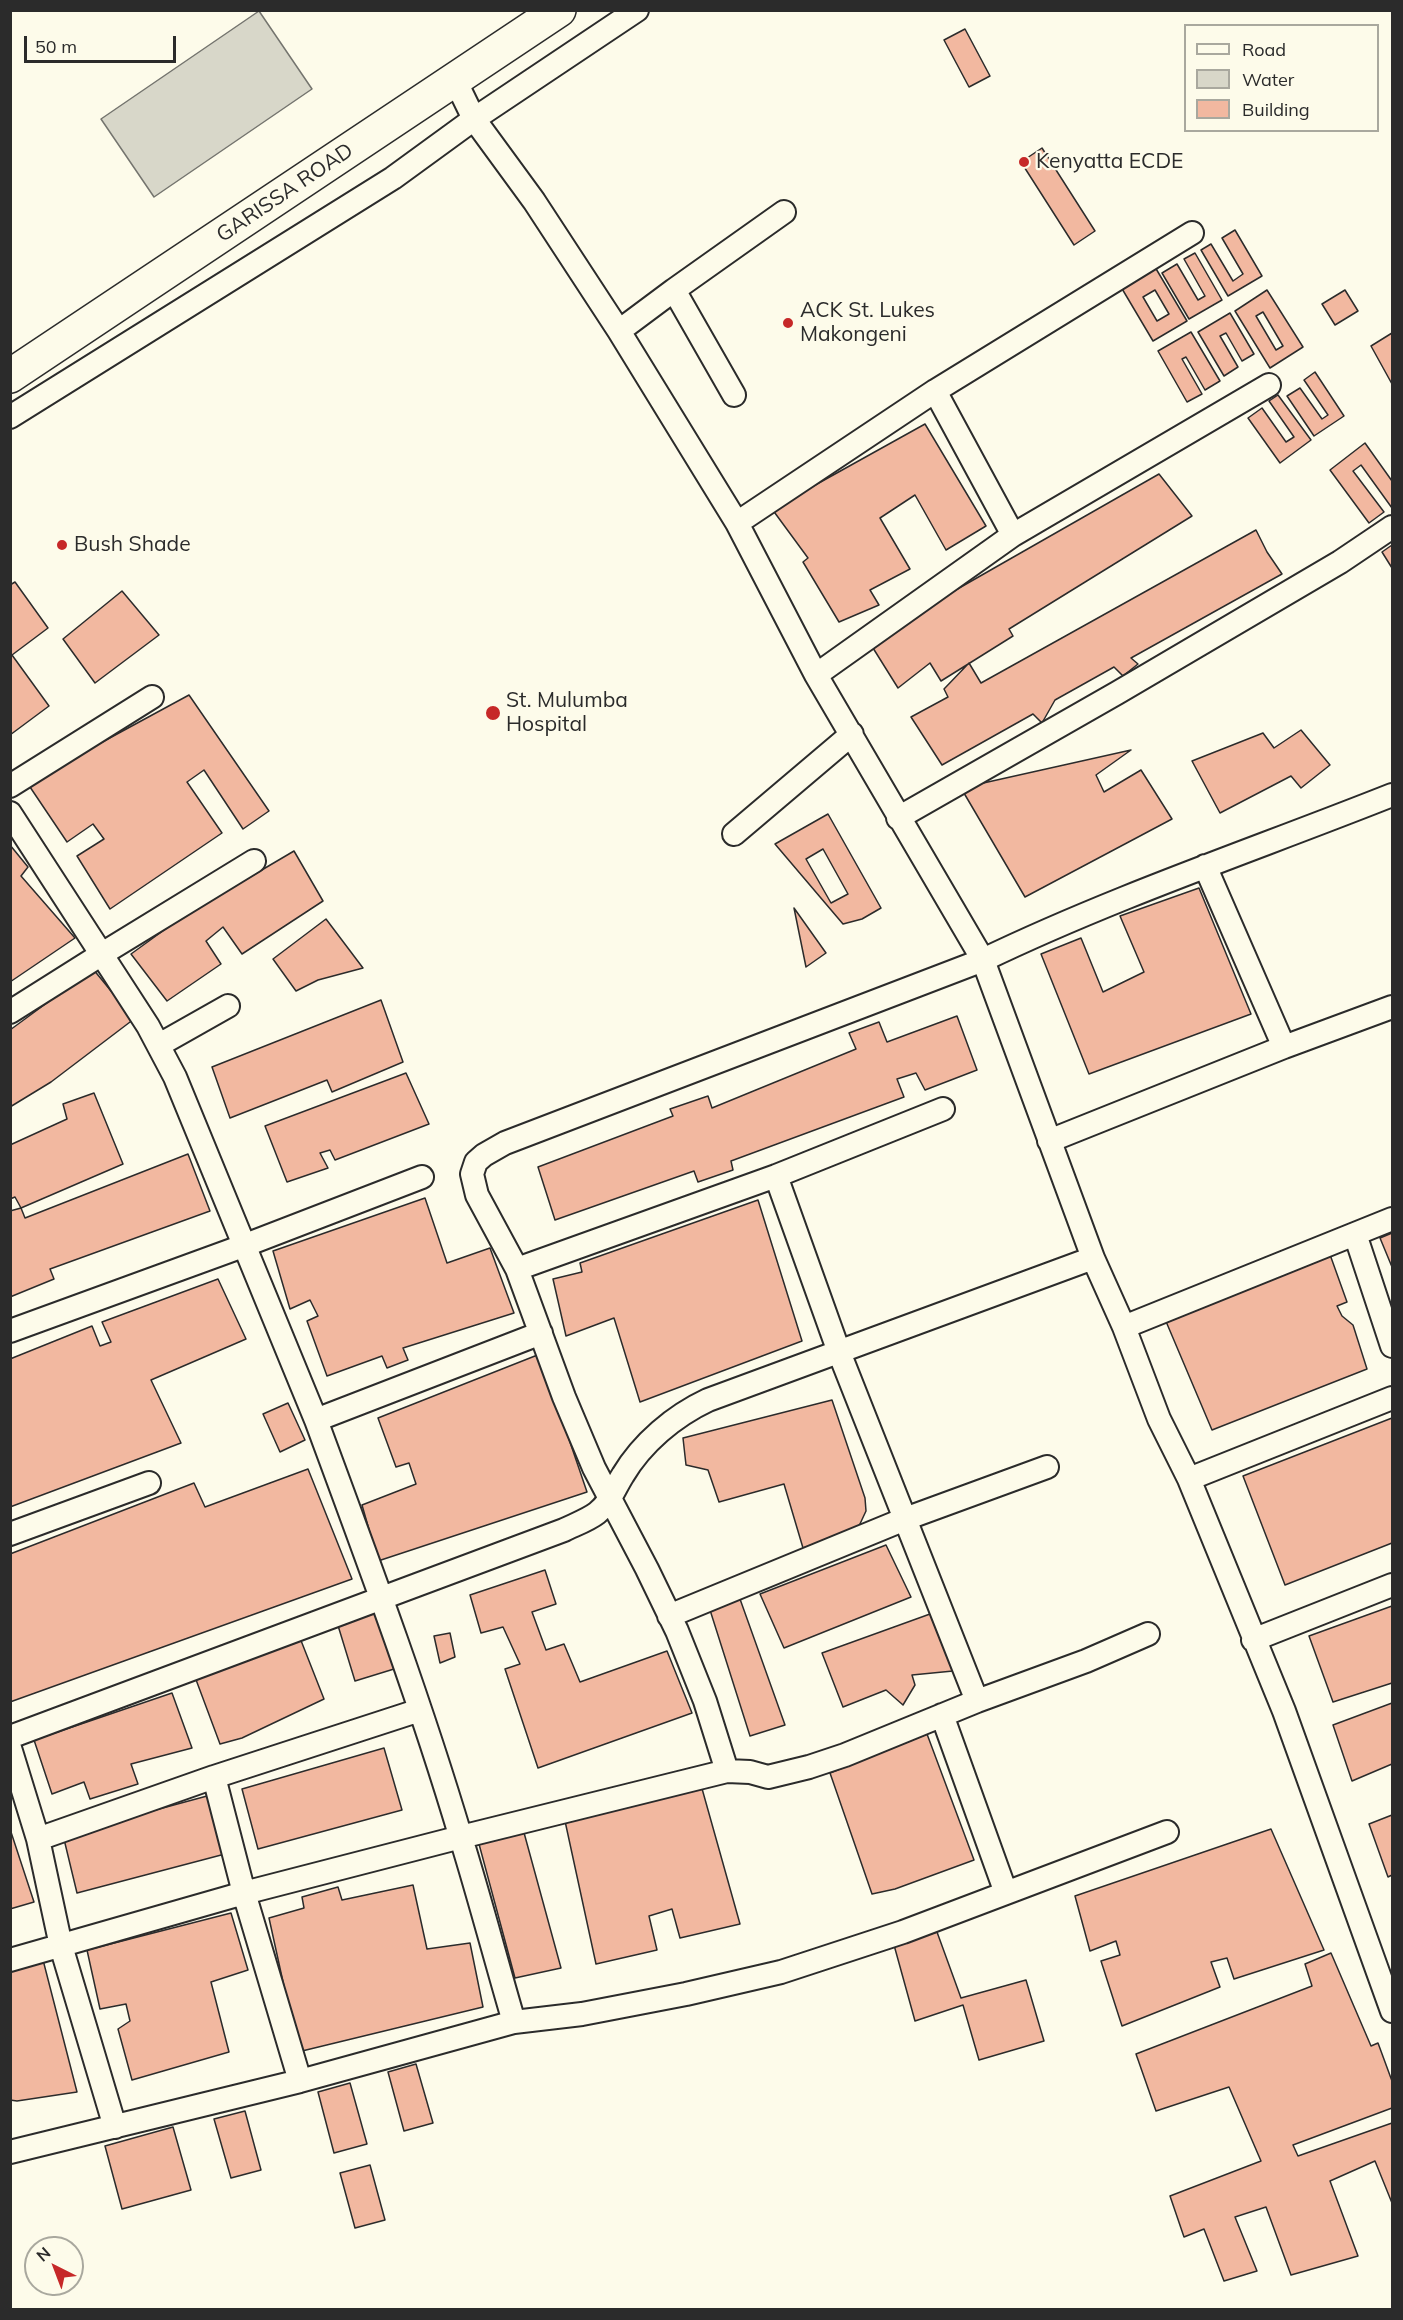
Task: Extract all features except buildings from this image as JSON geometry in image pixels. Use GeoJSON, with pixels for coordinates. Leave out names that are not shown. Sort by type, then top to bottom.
{"type":"FeatureCollection","features":[{"type":"Feature","properties":{"kind":"highway","name":"GARISSA ROAD"},"geometry":{"type":"LineString","coordinates":[[10,376],[560,10]]}},
{"type":"Feature","properties":{"kind":"street"},"geometry":{"type":"LineString","coordinates":[[10,417],[393,178],[474,119],[637,10]]}},
{"type":"Feature","properties":{"kind":"street"},"geometry":{"type":"LineString","coordinates":[[455,80],[474,119],[534,201],[619,331],[737,523],[816,675],[983,960],[1093,1258],[1124,1327],[1159,1419],[1189,1479],[1284,1711],[1387,1979],[1392,2011]]}},
{"type":"Feature","properties":{"kind":"street"},"geometry":{"type":"LineString","coordinates":[[619,331],[784,212]]}},
{"type":"Feature","properties":{"kind":"street"},"geometry":{"type":"LineString","coordinates":[[737,523],[935,391],[1191,233]]}},
{"type":"Feature","properties":{"kind":"street"},"geometry":{"type":"LineString","coordinates":[[674,290],[734,394]]}},
{"type":"Feature","properties":{"kind":"street"},"geometry":{"type":"LineString","coordinates":[[816,675],[1013,535],[1269,385]]}},
{"type":"Feature","properties":{"kind":"street"},"geometry":{"type":"LineString","coordinates":[[935,391],[1013,535]]}},
{"type":"Feature","properties":{"kind":"street"},"geometry":{"type":"LineString","coordinates":[[898,818],[1128,687],[1340,562],[1392,527]]}},
{"type":"Feature","properties":{"kind":"street"},"geometry":{"type":"LineString","coordinates":[[10,786],[152,697]]}},
{"type":"Feature","properties":{"kind":"street"},"geometry":{"type":"LineString","coordinates":[[734,834],[852,734]]}},
{"type":"Feature","properties":{"kind":"street"},"geometry":{"type":"LineString","coordinates":[[727,1771],[705,1701],[669,1616],[594,1468],[575,1425],[518,1269],[477,1195],[472,1174],[476,1162],[484,1155],[516,1139],[983,960],[1204,866],[1392,795]]}},
{"type":"Feature","properties":{"kind":"street"},"geometry":{"type":"LineString","coordinates":[[10,813],[102,954],[159,1045],[176,1077],[243,1246],[316,1420],[381,1596],[461,1836],[514,2022]]}},
{"type":"Feature","properties":{"kind":"street"},"geometry":{"type":"LineString","coordinates":[[10,1012],[254,861]]}},
{"type":"Feature","properties":{"kind":"street"},"geometry":{"type":"LineString","coordinates":[[1204,866],[1284,1047]]}},
{"type":"Feature","properties":{"kind":"street"},"geometry":{"type":"LineString","coordinates":[[159,1045],[228,1006]]}},
{"type":"Feature","properties":{"kind":"street"},"geometry":{"type":"LineString","coordinates":[[1049,1141],[1392,1006]]}},
{"type":"Feature","properties":{"kind":"street"},"geometry":{"type":"LineString","coordinates":[[518,1269],[776,1176],[943,1109]]}},
{"type":"Feature","properties":{"kind":"street"},"geometry":{"type":"LineString","coordinates":[[776,1176],[839,1352],[977,1701]]}},
{"type":"Feature","properties":{"kind":"street"},"geometry":{"type":"LineString","coordinates":[[10,1331],[423,1177]]}},
{"type":"Feature","properties":{"kind":"street"},"geometry":{"type":"LineString","coordinates":[[1124,1327],[1392,1219]]}},
{"type":"Feature","properties":{"kind":"street"},"geometry":{"type":"LineString","coordinates":[[1355,1233],[1392,1346]]}},
{"type":"Feature","properties":{"kind":"street"},"geometry":{"type":"LineString","coordinates":[[10,1737],[381,1596],[564,1530],[596,1514],[610,1499],[623,1474],[638,1454],[684,1411],[708,1400],[1093,1258]]}},
{"type":"Feature","properties":{"kind":"street"},"geometry":{"type":"LineString","coordinates":[[316,1420],[541,1334]]}},
{"type":"Feature","properties":{"kind":"street"},"geometry":{"type":"LineString","coordinates":[[1189,1479],[1392,1398]]}},
{"type":"Feature","properties":{"kind":"street"},"geometry":{"type":"LineString","coordinates":[[669,1616],[905,1519],[1047,1467]]}},
{"type":"Feature","properties":{"kind":"street"},"geometry":{"type":"LineString","coordinates":[[10,1534],[148,1483]]}},
{"type":"Feature","properties":{"kind":"street"},"geometry":{"type":"LineString","coordinates":[[1253,1640],[1392,1585]]}},
{"type":"Feature","properties":{"kind":"street"},"geometry":{"type":"LineString","coordinates":[[10,1960],[244,1893],[461,1836],[727,1771],[750,1772],[768,1777],[809,1767],[1086,1661],[1148,1634]]}},
{"type":"Feature","properties":{"kind":"street"},"geometry":{"type":"LineString","coordinates":[[38,1839],[214,1777],[420,1710]]}},
{"type":"Feature","properties":{"kind":"street"},"geometry":{"type":"LineString","coordinates":[[942,1715],[1006,1893]]}},
{"type":"Feature","properties":{"kind":"street"},"geometry":{"type":"LineString","coordinates":[[10,1748],[38,1839],[61,1946],[115,2127]]}},
{"type":"Feature","properties":{"kind":"street"},"geometry":{"type":"LineString","coordinates":[[214,1777],[244,1893],[300,2081]]}},
{"type":"Feature","properties":{"kind":"street"},"geometry":{"type":"LineString","coordinates":[[10,2152],[300,2081],[514,2022],[582,2014],[686,1994],[781,1972],[903,1932],[1167,1832]]}},
{"type":"Feature","properties":{"kind":"water"},"geometry":{"type":"Polygon","coordinates":[[[259,11],[312,89],[154,197],[101,119],[259,11]]]}},
{"type":"Feature","properties":{"kind":"place","name":"Kenyatta ECDE"},"geometry":{"type":"Point","coordinates":[1024,162]}},
{"type":"Feature","properties":{"kind":"place","name":"ACK St. Lukes Makongeni"},"geometry":{"type":"Point","coordinates":[788,323]}},
{"type":"Feature","properties":{"kind":"place","name":"Bush Shade"},"geometry":{"type":"Point","coordinates":[62,545]}},
{"type":"Feature","properties":{"kind":"place","name":"St. Mulumba Hospital"},"geometry":{"type":"Point","coordinates":[493,713]}}]}
